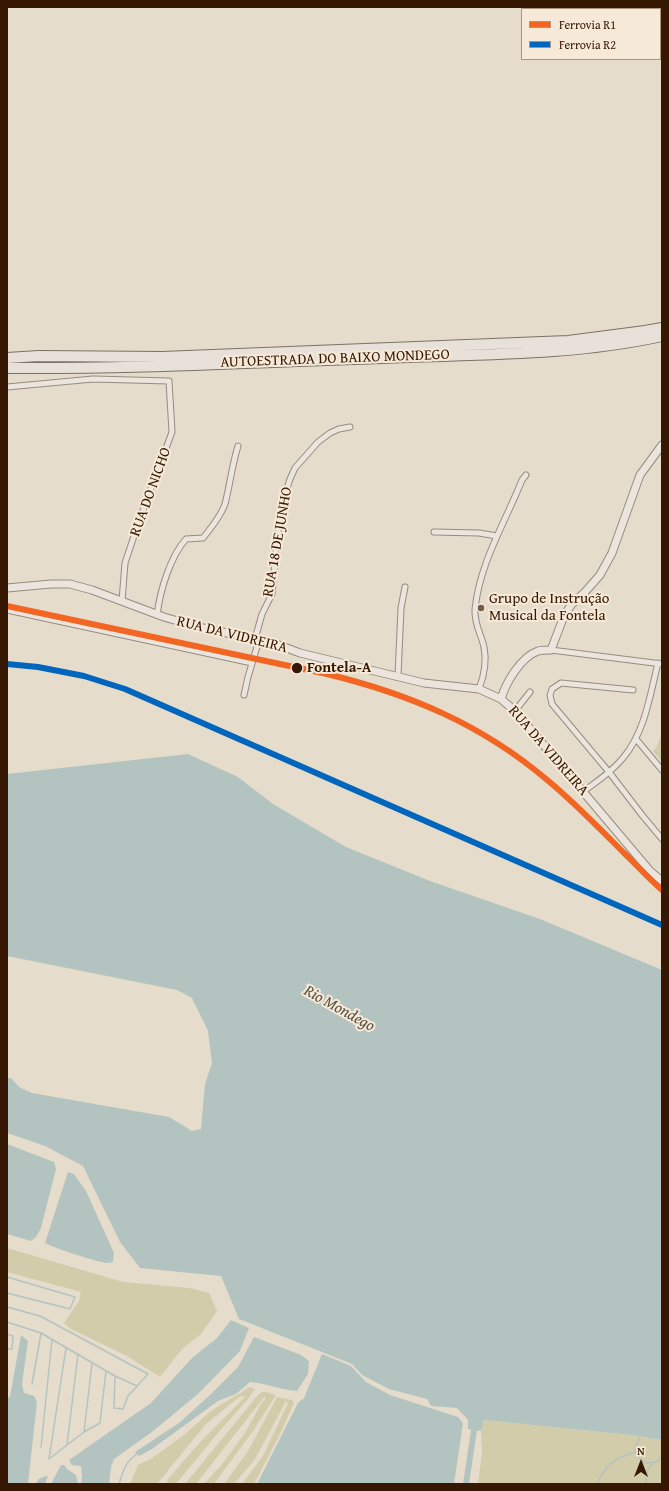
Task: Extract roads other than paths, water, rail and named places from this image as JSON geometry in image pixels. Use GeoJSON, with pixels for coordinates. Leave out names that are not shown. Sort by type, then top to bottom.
{"type":"FeatureCollection","features":[{"type":"Feature","properties":{"kind":"highway","name":"AUTOESTRADA DO BAIXO MONDEGO"},"geometry":{"type":"LineString","coordinates":[[7,358],[39,356],[162,357],[568,341],[662,328]]}},
{"type":"Feature","properties":{"kind":"highway","name":"AUTOESTRADA DO BAIXO MONDEGO"},"geometry":{"type":"LineString","coordinates":[[7,368],[162,366],[569,350],[639,341],[662,336]]}},
{"type":"Feature","properties":{"kind":"highway"},"geometry":{"type":"LineString","coordinates":[[7,354],[39,356]]}},
{"type":"Feature","properties":{"kind":"street","name":"RUA DO NICHO"},"geometry":{"type":"LineString","coordinates":[[7,387],[93,379],[169,381],[172,432],[125,563],[122,602]]}},
{"type":"Feature","properties":{"kind":"street","name":"RUA 18 DE JUNHO"},"geometry":{"type":"LineString","coordinates":[[244,695],[262,614],[272,594],[277,540],[283,501],[290,480],[295,468],[318,442],[339,428],[350,427]]}},
{"type":"Feature","properties":{"kind":"street"},"geometry":{"type":"LineString","coordinates":[[551,650],[564,616],[570,605],[585,592],[600,575],[612,553],[640,475],[662,445]]}},
{"type":"Feature","properties":{"kind":"street"},"geometry":{"type":"LineString","coordinates":[[157,615],[160,594],[178,548],[186,539],[203,538],[215,522],[224,505],[238,446]]}},
{"type":"Feature","properties":{"kind":"street"},"geometry":{"type":"LineString","coordinates":[[479,689],[485,673],[484,648],[479,636],[475,618],[478,590],[487,558],[522,480],[526,475]]}},
{"type":"Feature","properties":{"kind":"street"},"geometry":{"type":"LineString","coordinates":[[434,532],[479,533],[497,536]]}},
{"type":"Feature","properties":{"kind":"street","name":"RUA DA VIDREIRA"},"geometry":{"type":"LineString","coordinates":[[7,588],[51,584],[70,584],[92,590],[157,615],[198,627],[271,642],[300,653],[424,683],[479,689],[501,699],[515,711],[650,871],[662,881]]}},
{"type":"Feature","properties":{"kind":"street"},"geometry":{"type":"LineString","coordinates":[[398,676],[401,608],[405,587]]}},
{"type":"Feature","properties":{"kind":"street"},"geometry":{"type":"LineString","coordinates":[[7,610],[252,663]]}},
{"type":"Feature","properties":{"kind":"street"},"geometry":{"type":"LineString","coordinates":[[501,699],[507,682],[523,660],[538,651],[551,650],[660,664],[636,739],[624,757],[609,772],[584,792]]}},
{"type":"Feature","properties":{"kind":"street"},"geometry":{"type":"LineString","coordinates":[[633,690],[563,683],[556,685],[550,693],[550,698],[552,704],[662,838]]}},
{"type":"Feature","properties":{"kind":"street"},"geometry":{"type":"LineString","coordinates":[[515,711],[530,692]]}},
{"type":"Feature","properties":{"kind":"street"},"geometry":{"type":"LineString","coordinates":[[636,739],[662,770]]}},
{"type":"Feature","properties":{"kind":"water","name":"Rio Mondego"},"geometry":{"type":"Polygon","coordinates":[[[188,754],[238,777],[273,804],[346,847],[430,881],[540,919],[662,970],[662,1440],[631,1435],[484,1420],[481,1431],[468,1429],[468,1420],[457,1408],[431,1406],[427,1399],[389,1389],[362,1375],[352,1364],[239,1319],[221,1276],[140,1268],[120,1242],[83,1166],[45,1146],[7,1133],[7,1078],[11,1078],[19,1087],[32,1093],[169,1117],[192,1131],[201,1129],[205,1084],[212,1063],[208,1031],[192,998],[177,990],[7,956],[7,774],[188,754]]]}},
{"type":"Feature","properties":{"kind":"water"},"geometry":{"type":"Polygon","coordinates":[[[7,1144],[54,1162],[56,1169],[41,1228],[36,1237],[31,1241],[7,1234],[7,1144]]]}},
{"type":"Feature","properties":{"kind":"water"},"geometry":{"type":"Polygon","coordinates":[[[68,1172],[74,1174],[86,1191],[114,1253],[113,1262],[107,1263],[94,1260],[45,1243],[68,1172]]]}},
{"type":"Feature","properties":{"kind":"water"},"geometry":{"type":"Polygon","coordinates":[[[231,1320],[249,1328],[240,1351],[199,1393],[152,1432],[114,1459],[111,1467],[109,1484],[81,1484],[81,1466],[72,1465],[69,1460],[151,1403],[192,1358],[217,1338],[231,1320]]]}},
{"type":"Feature","properties":{"kind":"water"},"geometry":{"type":"Polygon","coordinates":[[[21,1335],[28,1341],[22,1384],[24,1393],[34,1396],[37,1402],[28,1484],[7,1484],[7,1398],[10,1397],[21,1335]]]}},
{"type":"Feature","properties":{"kind":"water"},"geometry":{"type":"Polygon","coordinates":[[[254,1337],[301,1355],[309,1361],[308,1374],[297,1391],[250,1382],[236,1394],[218,1401],[152,1449],[139,1456],[135,1452],[179,1423],[210,1395],[238,1367],[254,1337]]]}},
{"type":"Feature","properties":{"kind":"water"},"geometry":{"type":"Polygon","coordinates":[[[322,1354],[351,1366],[366,1382],[390,1395],[458,1417],[463,1423],[454,1484],[257,1484],[298,1403],[304,1398],[322,1354]]]}},
{"type":"Feature","properties":{"kind":"water"},"geometry":{"type":"Polygon","coordinates":[[[61,1465],[64,1465],[76,1475],[78,1484],[51,1484],[61,1465]]]}},
{"type":"Feature","properties":{"kind":"water"},"geometry":{"type":"Polygon","coordinates":[[[48,1476],[45,1484],[36,1484],[40,1478],[48,1476]]]}},
{"type":"Feature","properties":{"kind":"waterway"},"geometry":{"type":"LineString","coordinates":[[7,1277],[75,1297],[70,1309],[7,1293]]}},
{"type":"Feature","properties":{"kind":"waterway"},"geometry":{"type":"LineString","coordinates":[[7,1307],[40,1316],[148,1374],[128,1396],[123,1409],[114,1408],[115,1376]]}},
{"type":"Feature","properties":{"kind":"waterway"},"geometry":{"type":"LineString","coordinates":[[7,1322],[41,1333],[32,1384]]}},
{"type":"Feature","properties":{"kind":"waterway"},"geometry":{"type":"LineString","coordinates":[[41,1333],[115,1376],[137,1386]]}},
{"type":"Feature","properties":{"kind":"waterway"},"geometry":{"type":"LineString","coordinates":[[7,1334],[13,1336],[12,1349],[7,1349]]}},
{"type":"Feature","properties":{"kind":"waterway"},"geometry":{"type":"LineString","coordinates":[[41,1447],[52,1340]]}},
{"type":"Feature","properties":{"kind":"waterway"},"geometry":{"type":"LineString","coordinates":[[66,1348],[49,1459],[67,1445]]}},
{"type":"Feature","properties":{"kind":"waterway"},"geometry":{"type":"LineString","coordinates":[[78,1354],[67,1445],[84,1432]]}},
{"type":"Feature","properties":{"kind":"waterway"},"geometry":{"type":"LineString","coordinates":[[7,1362],[7,1371]]}},
{"type":"Feature","properties":{"kind":"waterway"},"geometry":{"type":"LineString","coordinates":[[92,1363],[84,1432],[100,1423],[106,1371]]}},
{"type":"Feature","properties":{"kind":"waterway"},"geometry":{"type":"LineString","coordinates":[[466,1484],[474,1430]]}},
{"type":"Feature","properties":{"kind":"waterway"},"geometry":{"type":"LineString","coordinates":[[597,1484],[604,1471],[612,1463],[617,1459],[635,1452],[640,1437]]}},
{"type":"Feature","properties":{"kind":"waterway"},"geometry":{"type":"LineString","coordinates":[[635,1452],[644,1463],[656,1462],[662,1457]]}},
{"type":"Feature","properties":{"kind":"waterway"},"geometry":{"type":"LineString","coordinates":[[119,1484],[126,1466],[138,1453]]}},
{"type":"Feature","properties":{"kind":"waterway"},"geometry":{"type":"LineString","coordinates":[[645,1484],[648,1470],[652,1464]]}},
{"type":"Feature","properties":{"kind":"railway"},"geometry":{"type":"LineString","coordinates":[[7,664],[38,667],[84,676],[125,689],[662,925]]}},
{"type":"Feature","properties":{"kind":"rail line","name":"R1"},"geometry":{"type":"LineString","coordinates":[[7,606],[327,674],[387,691],[443,713],[496,742],[556,787],[662,890]]}},
{"type":"Feature","properties":{"kind":"rail line","name":"R2"},"geometry":{"type":"LineString","coordinates":[[7,664],[38,667],[84,676],[125,689],[662,925]]}},
{"type":"Feature","properties":{"kind":"place","name":"Grupo de Instrução Musical da Fontela"},"geometry":{"type":"Point","coordinates":[481,608]}},
{"type":"Feature","properties":{"kind":"place","name":"Fontela-A"},"geometry":{"type":"Point","coordinates":[297,668]}}]}
